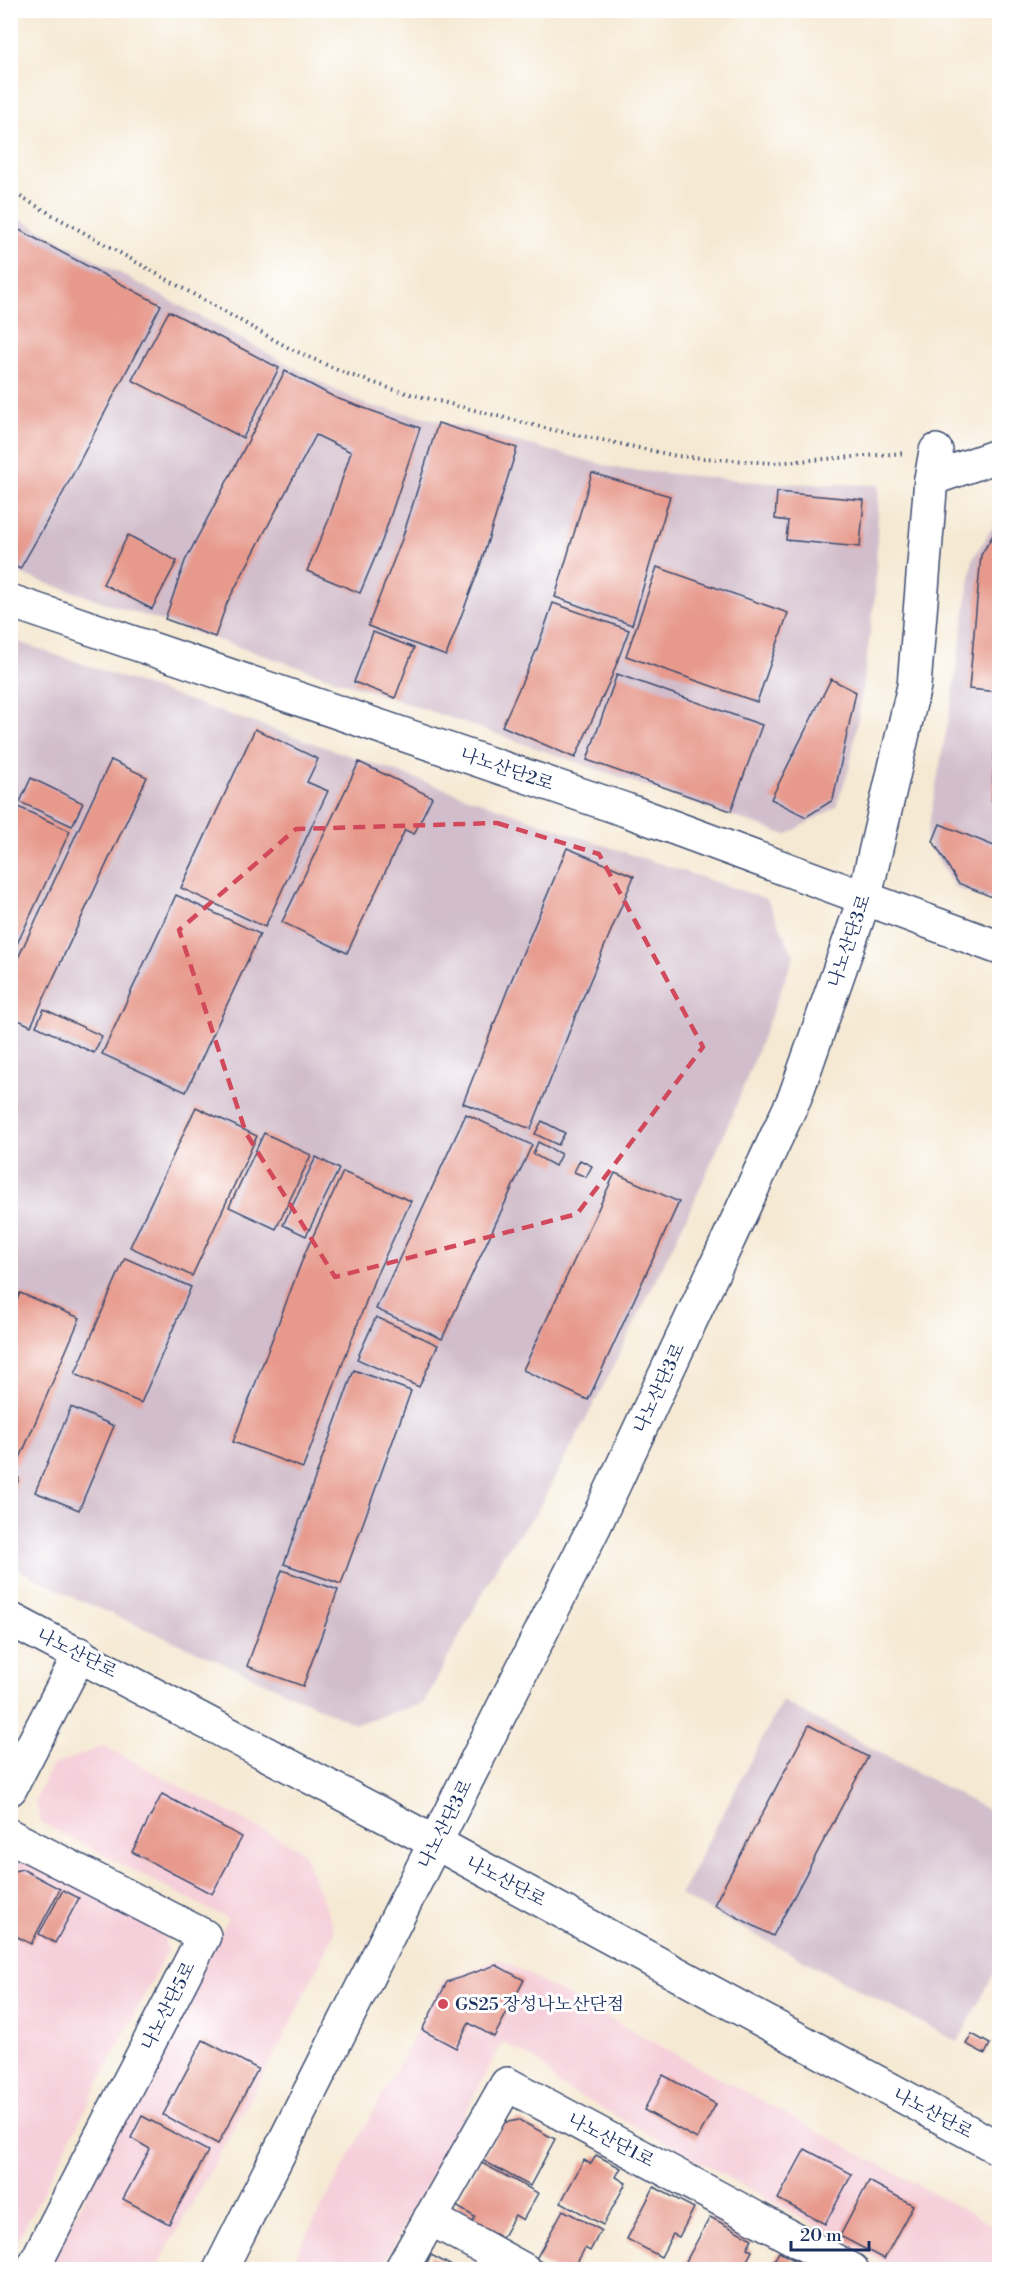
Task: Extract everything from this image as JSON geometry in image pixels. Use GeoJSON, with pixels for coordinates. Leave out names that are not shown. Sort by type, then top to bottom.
{"type":"FeatureCollection","features":[{"type":"Feature","properties":{"kind":"street"},"geometry":{"type":"LineString","coordinates":[[934,465],[999,455]]}},
{"type":"Feature","properties":{"kind":"street","name":"나노산단3로"},"geometry":{"type":"LineString","coordinates":[[220,2270],[596,1525],[795,1097],[864,900],[914,686],[934,465]]}},
{"type":"Feature","properties":{"kind":"street","name":"나노산단2로"},"geometry":{"type":"LineString","coordinates":[[10,601],[626,810],[864,900],[999,948]]}},
{"type":"Feature","properties":{"kind":"street","name":"나노산단로"},"geometry":{"type":"LineString","coordinates":[[10,1619],[436,1843],[999,2149]]}},
{"type":"Feature","properties":{"kind":"street"},"geometry":{"type":"LineString","coordinates":[[10,1789],[80,1654]]}},
{"type":"Feature","properties":{"kind":"street","name":"나노산단5로"},"geometry":{"type":"LineString","coordinates":[[10,1836],[204,1936],[32,2270]]}},
{"type":"Feature","properties":{"kind":"street","name":"나노산단1로"},"geometry":{"type":"LineString","coordinates":[[401,2270],[507,2084],[852,2270]]}},
{"type":"Feature","properties":{"kind":"street"},"geometry":{"type":"LineString","coordinates":[[430,2218],[524,2270]]}},
{"type":"Feature","properties":{"kind":"path"},"geometry":{"type":"LineString","coordinates":[[10,191],[287,348],[342,372],[395,390],[549,429],[677,456],[772,463],[934,465]]}},
{"type":"Feature","properties":{"kind":"highlighted area"},"geometry":{"type":"Polygon","coordinates":[[[497,823],[599,854],[703,1047],[577,1214],[335,1277],[246,1133],[179,930],[296,829],[497,823]]]}},
{"type":"Feature","properties":{"kind":"shaded area"},"geometry":{"type":"Polygon","coordinates":[[[11,214],[337,391],[367,405],[420,416],[620,469],[769,483],[879,485],[875,596],[850,766],[836,807],[786,835],[436,713],[11,571],[11,214]]]}},
{"type":"Feature","properties":{"kind":"shaded area"},"geometry":{"type":"Polygon","coordinates":[[[999,517],[999,903],[955,888],[926,840],[951,705],[973,558],[999,517]]]}},
{"type":"Feature","properties":{"kind":"shaded area"},"geometry":{"type":"Polygon","coordinates":[[[10,639],[600,844],[767,899],[794,956],[734,1111],[693,1204],[608,1377],[535,1515],[504,1553],[424,1703],[355,1724],[77,1599],[11,1566],[10,639]]]}},
{"type":"Feature","properties":{"kind":"shaded area"},"geometry":{"type":"Polygon","coordinates":[[[782,1701],[999,1816],[999,1964],[958,2042],[680,1895],[782,1701]]]}},
{"type":"Feature","properties":{"kind":"shaded area"},"geometry":{"type":"Polygon","coordinates":[[[104,1746],[303,1851],[335,1931],[283,2039],[156,2269],[48,2269],[228,1919],[41,1823],[35,1801],[51,1766],[104,1746]]]}},
{"type":"Feature","properties":{"kind":"shaded area"},"geometry":{"type":"Polygon","coordinates":[[[26,1861],[157,1929],[165,1938],[167,1951],[11,2254],[10,1865],[26,1861]]]}},
{"type":"Feature","properties":{"kind":"shaded area"},"geometry":{"type":"Polygon","coordinates":[[[499,1959],[999,2229],[999,2269],[895,2269],[556,2083],[542,2064],[503,2042],[381,2269],[288,2270],[444,1980],[499,1959]]]}},
{"type":"Feature","properties":{"kind":"building"},"geometry":{"type":"Polygon","coordinates":[[[10,225],[161,305],[63,493],[20,569],[10,563],[10,225]]]}},
{"type":"Feature","properties":{"kind":"building"},"geometry":{"type":"Polygon","coordinates":[[[169,311],[279,368],[243,438],[132,380],[169,311]]]}},
{"type":"Feature","properties":{"kind":"building"},"geometry":{"type":"Polygon","coordinates":[[[285,371],[336,398],[420,428],[382,541],[360,593],[307,571],[329,519],[351,452],[316,435],[227,603],[215,637],[165,619],[185,561],[285,371]]]}},
{"type":"Feature","properties":{"kind":"building"},"geometry":{"type":"Polygon","coordinates":[[[438,423],[517,448],[479,569],[446,656],[368,626],[402,539],[438,423]]]}},
{"type":"Feature","properties":{"kind":"building"},"geometry":{"type":"Polygon","coordinates":[[[592,473],[670,496],[632,625],[555,597],[592,473]]]}},
{"type":"Feature","properties":{"kind":"building"},"geometry":{"type":"Polygon","coordinates":[[[777,492],[864,500],[860,547],[786,540],[788,521],[775,519],[777,492]]]}},
{"type":"Feature","properties":{"kind":"building"},"geometry":{"type":"Polygon","coordinates":[[[999,525],[999,692],[969,689],[981,555],[999,525]]]}},
{"type":"Feature","properties":{"kind":"building"},"geometry":{"type":"Polygon","coordinates":[[[128,535],[177,561],[152,609],[103,584],[128,535]]]}},
{"type":"Feature","properties":{"kind":"building"},"geometry":{"type":"Polygon","coordinates":[[[657,567],[788,613],[757,702],[626,656],[657,567]]]}},
{"type":"Feature","properties":{"kind":"building"},"geometry":{"type":"Polygon","coordinates":[[[553,603],[629,630],[612,676],[575,758],[502,726],[537,649],[553,603]]]}},
{"type":"Feature","properties":{"kind":"building"},"geometry":{"type":"Polygon","coordinates":[[[373,632],[414,648],[395,698],[354,682],[373,632]]]}},
{"type":"Feature","properties":{"kind":"building"},"geometry":{"type":"Polygon","coordinates":[[[617,674],[762,725],[731,811],[587,760],[617,674]]]}},
{"type":"Feature","properties":{"kind":"building"},"geometry":{"type":"Polygon","coordinates":[[[831,679],[856,692],[833,800],[806,817],[771,799],[831,679]]]}},
{"type":"Feature","properties":{"kind":"building"},"geometry":{"type":"Polygon","coordinates":[[[997,704],[999,704],[999,801],[992,801],[997,704]]]}},
{"type":"Feature","properties":{"kind":"building"},"geometry":{"type":"Polygon","coordinates":[[[255,729],[318,759],[307,782],[328,791],[265,927],[181,888],[255,729]]]}},
{"type":"Feature","properties":{"kind":"building"},"geometry":{"type":"Polygon","coordinates":[[[111,760],[147,777],[31,1026],[10,1016],[10,975],[111,760]]]}},
{"type":"Feature","properties":{"kind":"building"},"geometry":{"type":"Polygon","coordinates":[[[359,762],[432,797],[414,834],[405,830],[347,953],[282,922],[359,762]]]}},
{"type":"Feature","properties":{"kind":"building"},"geometry":{"type":"Polygon","coordinates":[[[31,778],[83,803],[72,826],[20,802],[31,778]]]}},
{"type":"Feature","properties":{"kind":"building"},"geometry":{"type":"Polygon","coordinates":[[[10,803],[70,831],[10,959],[10,803]]]}},
{"type":"Feature","properties":{"kind":"building"},"geometry":{"type":"Polygon","coordinates":[[[940,824],[999,848],[999,900],[958,883],[933,841],[940,824]]]}},
{"type":"Feature","properties":{"kind":"building"},"geometry":{"type":"Polygon","coordinates":[[[567,848],[634,876],[531,1129],[463,1103],[567,848]]]}},
{"type":"Feature","properties":{"kind":"building"},"geometry":{"type":"Polygon","coordinates":[[[176,895],[260,934],[186,1092],[102,1054],[176,895]]]}},
{"type":"Feature","properties":{"kind":"building"},"geometry":{"type":"Polygon","coordinates":[[[44,1009],[102,1036],[94,1053],[36,1026],[44,1009]]]}},
{"type":"Feature","properties":{"kind":"building"},"geometry":{"type":"Polygon","coordinates":[[[196,1107],[257,1136],[192,1276],[130,1247],[196,1107]]]}},
{"type":"Feature","properties":{"kind":"building"},"geometry":{"type":"Polygon","coordinates":[[[466,1114],[532,1145],[442,1339],[376,1309],[466,1114]]]}},
{"type":"Feature","properties":{"kind":"building"},"geometry":{"type":"Polygon","coordinates":[[[542,1121],[565,1133],[558,1145],[535,1134],[542,1121]]]}},
{"type":"Feature","properties":{"kind":"building"},"geometry":{"type":"Polygon","coordinates":[[[264,1133],[311,1155],[276,1229],[229,1207],[264,1133]]]}},
{"type":"Feature","properties":{"kind":"building"},"geometry":{"type":"Polygon","coordinates":[[[538,1142],[561,1154],[555,1166],[533,1154],[538,1142]]]}},
{"type":"Feature","properties":{"kind":"building"},"geometry":{"type":"Polygon","coordinates":[[[316,1157],[339,1169],[306,1236],[283,1225],[316,1157]]]}},
{"type":"Feature","properties":{"kind":"building"},"geometry":{"type":"Polygon","coordinates":[[[580,1160],[592,1166],[586,1177],[574,1172],[580,1160]]]}},
{"type":"Feature","properties":{"kind":"building"},"geometry":{"type":"Polygon","coordinates":[[[343,1172],[411,1201],[375,1278],[303,1468],[233,1442],[305,1253],[343,1172]]]}},
{"type":"Feature","properties":{"kind":"building"},"geometry":{"type":"Polygon","coordinates":[[[615,1173],[679,1202],[588,1400],[523,1370],[615,1173]]]}},
{"type":"Feature","properties":{"kind":"building"},"geometry":{"type":"Polygon","coordinates":[[[125,1258],[191,1287],[141,1403],[75,1374],[125,1258]]]}},
{"type":"Feature","properties":{"kind":"building"},"geometry":{"type":"Polygon","coordinates":[[[20,1293],[80,1318],[17,1465],[10,1462],[10,1315],[20,1293]]]}},
{"type":"Feature","properties":{"kind":"building"},"geometry":{"type":"Polygon","coordinates":[[[376,1317],[438,1345],[419,1387],[357,1359],[376,1317]]]}},
{"type":"Feature","properties":{"kind":"building"},"geometry":{"type":"Polygon","coordinates":[[[354,1370],[411,1391],[341,1584],[284,1564],[354,1370]]]}},
{"type":"Feature","properties":{"kind":"building"},"geometry":{"type":"Polygon","coordinates":[[[71,1407],[114,1426],[79,1510],[35,1492],[71,1407]]]}},
{"type":"Feature","properties":{"kind":"building"},"geometry":{"type":"Polygon","coordinates":[[[10,1475],[19,1478],[11,1501],[10,1501],[10,1475]]]}},
{"type":"Feature","properties":{"kind":"building"},"geometry":{"type":"Polygon","coordinates":[[[282,1570],[338,1590],[303,1686],[247,1666],[282,1570]]]}},
{"type":"Feature","properties":{"kind":"building"},"geometry":{"type":"Polygon","coordinates":[[[809,1725],[868,1757],[773,1936],[714,1905],[809,1725]]]}},
{"type":"Feature","properties":{"kind":"building"},"geometry":{"type":"Polygon","coordinates":[[[162,1794],[242,1837],[212,1894],[132,1852],[162,1794]]]}},
{"type":"Feature","properties":{"kind":"building"},"geometry":{"type":"Polygon","coordinates":[[[22,1869],[60,1889],[31,1944],[10,1933],[10,1872],[22,1869]]]}},
{"type":"Feature","properties":{"kind":"building"},"geometry":{"type":"Polygon","coordinates":[[[63,1890],[79,1898],[55,1943],[39,1934],[63,1890]]]}},
{"type":"Feature","properties":{"kind":"building"},"geometry":{"type":"Polygon","coordinates":[[[496,1965],[524,1980],[494,2037],[469,2023],[456,2048],[422,2030],[447,1982],[496,1965]]]}},
{"type":"Feature","properties":{"kind":"building"},"geometry":{"type":"Polygon","coordinates":[[[972,2034],[990,2044],[985,2054],[966,2044],[972,2034]]]}},
{"type":"Feature","properties":{"kind":"building"},"geometry":{"type":"Polygon","coordinates":[[[203,2040],[258,2069],[218,2144],[163,2115],[203,2040]]]}},
{"type":"Feature","properties":{"kind":"building"},"geometry":{"type":"Polygon","coordinates":[[[663,2075],[716,2104],[697,2139],[644,2110],[663,2075]]]}},
{"type":"Feature","properties":{"kind":"building"},"geometry":{"type":"Polygon","coordinates":[[[142,2116],[208,2151],[169,2224],[123,2199],[150,2149],[131,2138],[142,2116]]]}},
{"type":"Feature","properties":{"kind":"building"},"geometry":{"type":"Polygon","coordinates":[[[519,2120],[555,2139],[530,2186],[482,2160],[502,2123],[519,2120]]]}},
{"type":"Feature","properties":{"kind":"building"},"geometry":{"type":"Polygon","coordinates":[[[805,2149],[852,2174],[825,2224],[778,2199],[805,2149]]]}},
{"type":"Feature","properties":{"kind":"building"},"geometry":{"type":"Polygon","coordinates":[[[596,2155],[621,2168],[616,2177],[626,2183],[603,2225],[561,2202],[584,2160],[591,2164],[596,2155]]]}},
{"type":"Feature","properties":{"kind":"building"},"geometry":{"type":"Polygon","coordinates":[[[480,2162],[538,2193],[523,2220],[515,2215],[501,2240],[472,2224],[475,2217],[456,2206],[480,2162]]]}},
{"type":"Feature","properties":{"kind":"building"},"geometry":{"type":"Polygon","coordinates":[[[869,2181],[913,2205],[884,2259],[840,2236],[869,2181]]]}},
{"type":"Feature","properties":{"kind":"building"},"geometry":{"type":"Polygon","coordinates":[[[654,2187],[694,2208],[679,2237],[673,2234],[661,2257],[627,2239],[654,2187]]]}},
{"type":"Feature","properties":{"kind":"building"},"geometry":{"type":"Polygon","coordinates":[[[563,2210],[601,2230],[590,2251],[585,2248],[573,2270],[555,2270],[536,2259],[563,2210]]]}},
{"type":"Feature","properties":{"kind":"building"},"geometry":{"type":"Polygon","coordinates":[[[710,2217],[752,2239],[747,2248],[752,2251],[742,2270],[693,2270],[684,2265],[710,2217]]]}},
{"type":"Feature","properties":{"kind":"building"},"geometry":{"type":"Polygon","coordinates":[[[779,2252],[813,2270],[769,2270],[779,2252]]]}},
{"type":"Feature","properties":{"kind":"building"},"geometry":{"type":"Polygon","coordinates":[[[431,2255],[456,2268],[455,2270],[423,2270],[431,2255]]]}},
{"type":"Feature","properties":{"kind":"place","name":"GS25 장성나노산단점"},"geometry":{"type":"Point","coordinates":[443,2004]}}]}
